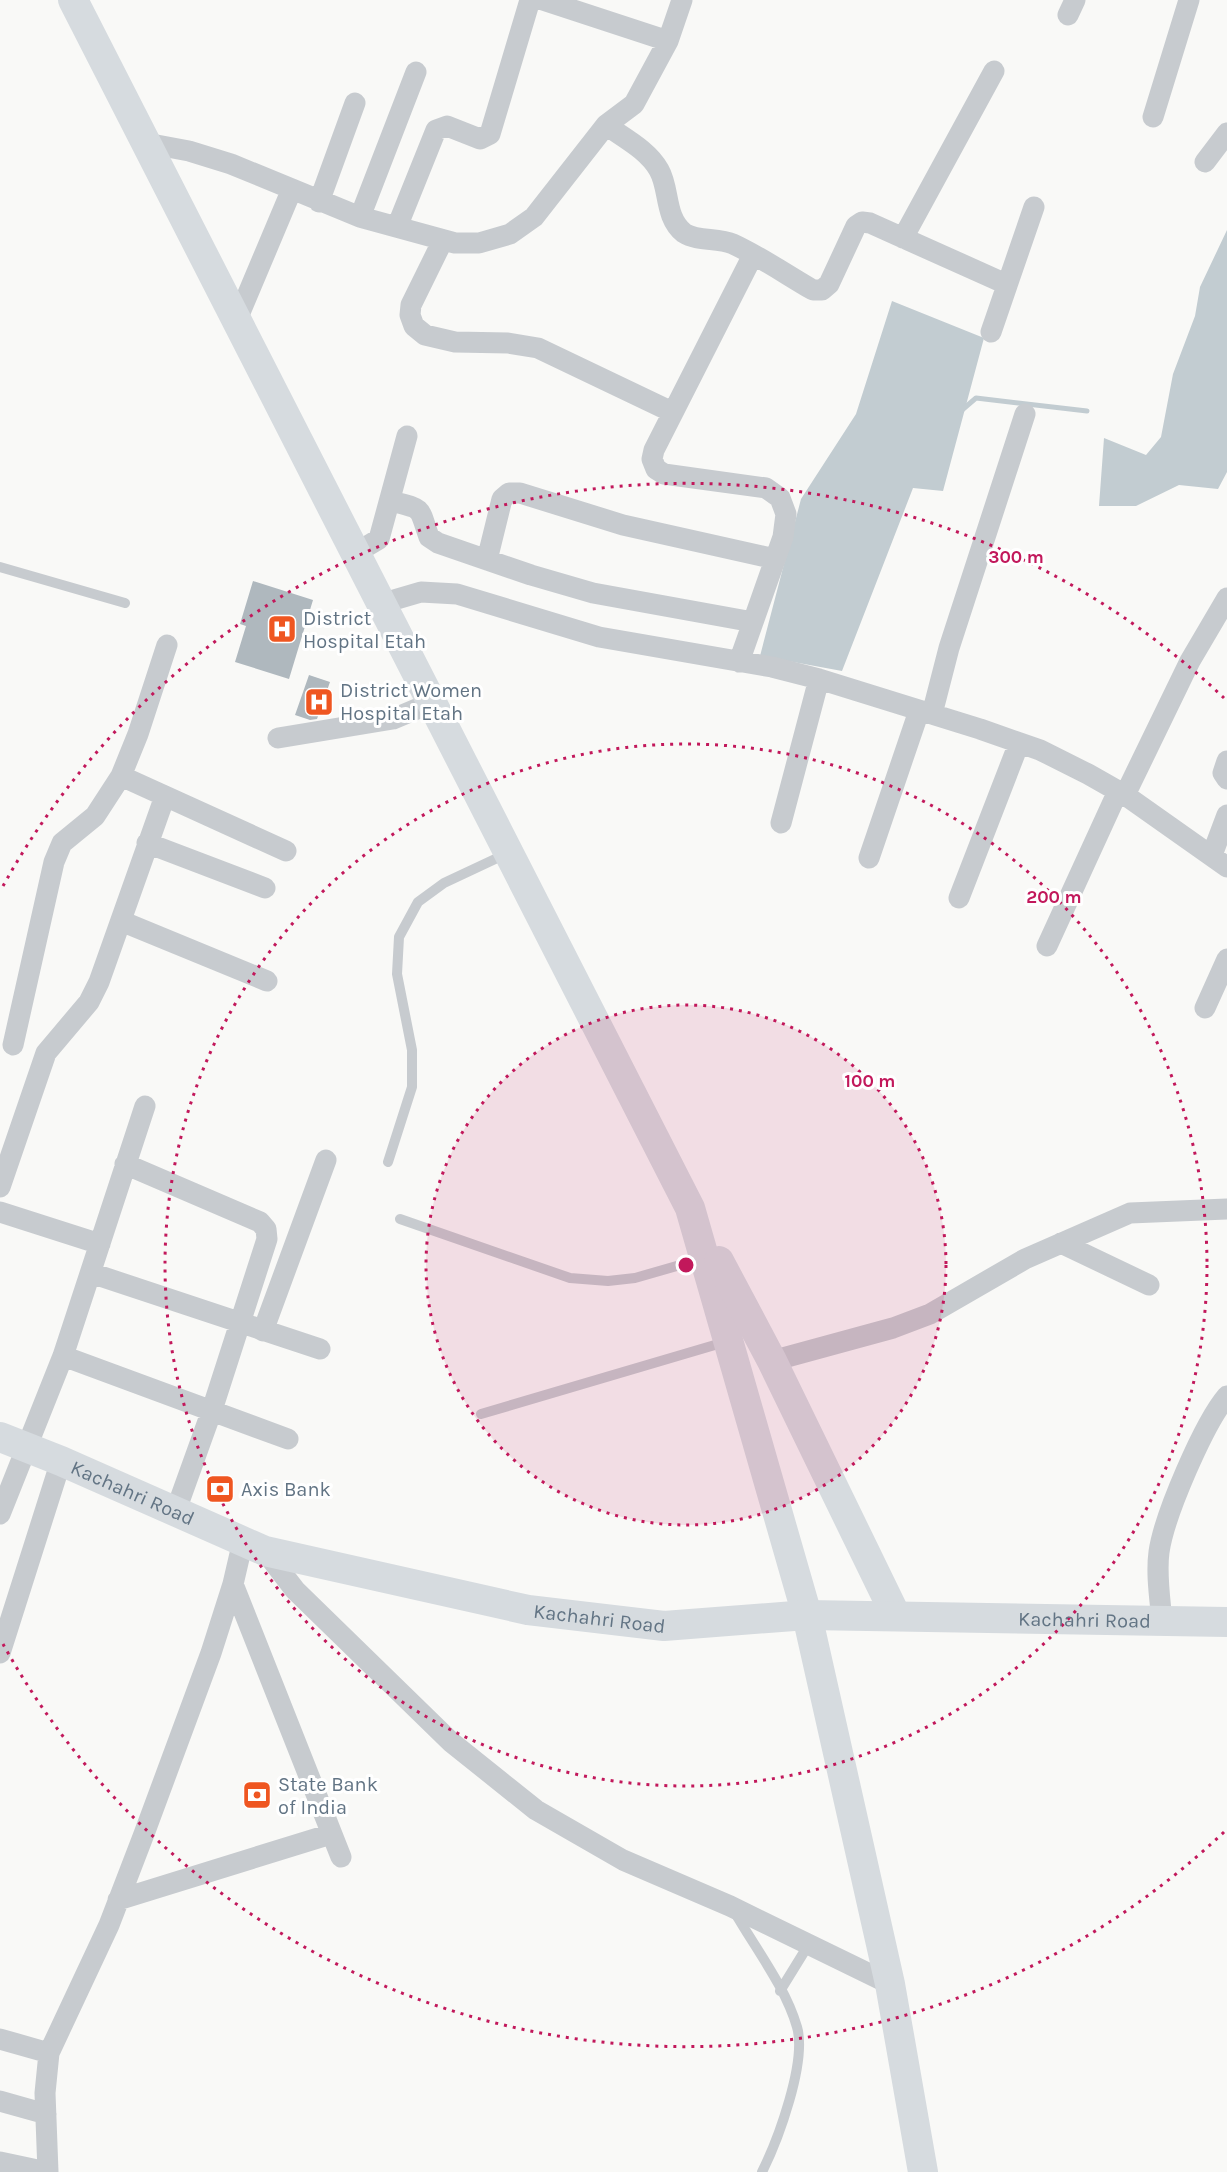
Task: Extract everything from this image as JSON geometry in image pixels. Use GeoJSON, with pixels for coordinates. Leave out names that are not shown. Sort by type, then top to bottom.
{"type":"FeatureCollection","features":[{"type":"Feature","properties":{"kind":"street"},"geometry":{"type":"LineString","coordinates":[[73,0],[354,554],[690,1208],[772,1361],[896,1616]]}},
{"type":"Feature","properties":{"kind":"street"},"geometry":{"type":"LineString","coordinates":[[397,227],[436,130],[447,126],[480,140],[490,134],[530,0]]}},
{"type":"Feature","properties":{"kind":"street"},"geometry":{"type":"LineString","coordinates":[[543,0],[668,41]]}},
{"type":"Feature","properties":{"kind":"street"},"geometry":{"type":"LineString","coordinates":[[146,144],[189,151],[231,164],[360,217],[443,240],[479,243],[510,234],[541,209],[606,125],[634,104],[668,41],[682,0]]}},
{"type":"Feature","properties":{"kind":"street"},"geometry":{"type":"LineString","coordinates":[[1153,117],[1189,0]]}},
{"type":"Feature","properties":{"kind":"street"},"geometry":{"type":"LineString","coordinates":[[903,238],[994,71]]}},
{"type":"Feature","properties":{"kind":"street"},"geometry":{"type":"LineString","coordinates":[[360,217],[416,72]]}},
{"type":"Feature","properties":{"kind":"street"},"geometry":{"type":"LineString","coordinates":[[319,202],[355,103]]}},
{"type":"Feature","properties":{"kind":"street"},"geometry":{"type":"LineString","coordinates":[[606,125],[646,154],[659,170],[666,201],[684,232],[699,238],[732,243],[813,290],[822,290],[829,285],[856,226],[862,222],[870,223],[1006,284]]}},
{"type":"Feature","properties":{"kind":"street"},"geometry":{"type":"LineString","coordinates":[[1205,162],[1227,133]]}},
{"type":"Feature","properties":{"kind":"street"},"geometry":{"type":"LineString","coordinates":[[236,322],[292,189]]}},
{"type":"Feature","properties":{"kind":"street"},"geometry":{"type":"LineString","coordinates":[[991,332],[1034,207]]}},
{"type":"Feature","properties":{"kind":"street"},"geometry":{"type":"LineString","coordinates":[[443,240],[411,305],[410,315],[414,326],[425,335],[455,342],[508,343],[537,348],[672,412]]}},
{"type":"Feature","properties":{"kind":"street"},"geometry":{"type":"LineString","coordinates":[[739,662],[783,537],[786,514],[780,498],[766,488],[664,474],[656,469],[652,459],[672,412],[753,255]]}},
{"type":"Feature","properties":{"kind":"street"},"geometry":{"type":"LineString","coordinates":[[869,858],[949,648],[1025,414]]}},
{"type":"Feature","properties":{"kind":"street"},"geometry":{"type":"LineString","coordinates":[[354,554],[371,546],[379,539],[407,436]]}},
{"type":"Feature","properties":{"kind":"street"},"geometry":{"type":"LineString","coordinates":[[487,560],[502,499],[509,493],[520,493],[623,525],[775,560]]}},
{"type":"Feature","properties":{"kind":"street"},"geometry":{"type":"LineString","coordinates":[[391,501],[418,508],[424,515],[429,537],[438,543],[487,560],[593,593],[753,622]]}},
{"type":"Feature","properties":{"kind":"street"},"geometry":{"type":"LineString","coordinates":[[380,604],[421,592],[457,594],[599,637],[819,679],[1040,750],[1121,793],[1220,861],[1227,815]]}},
{"type":"Feature","properties":{"kind":"street"},"geometry":{"type":"LineString","coordinates":[[1047,946],[1121,793],[1185,671],[1225,604]]}},
{"type":"Feature","properties":{"kind":"street"},"geometry":{"type":"LineString","coordinates":[[46,1053],[6,1044],[54,862],[62,843],[96,816],[121,776],[138,734],[167,645]]}},
{"type":"Feature","properties":{"kind":"street"},"geometry":{"type":"LineString","coordinates":[[781,823],[819,679]]}},
{"type":"Feature","properties":{"kind":"street"},"geometry":{"type":"LineString","coordinates":[[278,738],[393,719],[431,703]]}},
{"type":"Feature","properties":{"kind":"street"},"geometry":{"type":"LineString","coordinates":[[960,898],[1019,743]]}},
{"type":"Feature","properties":{"kind":"street"},"geometry":{"type":"LineString","coordinates":[[1227,761],[1223,773],[1227,779]]}},
{"type":"Feature","properties":{"kind":"street"},"geometry":{"type":"LineString","coordinates":[[121,776],[285,851]]}},
{"type":"Feature","properties":{"kind":"street"},"geometry":{"type":"LineString","coordinates":[[0,1187],[46,1053],[89,1002],[121,921],[165,796]]}},
{"type":"Feature","properties":{"kind":"street"},"geometry":{"type":"LineString","coordinates":[[147,843],[265,888]]}},
{"type":"Feature","properties":{"kind":"street"},"geometry":{"type":"LineString","coordinates":[[121,921],[267,981]]}},
{"type":"Feature","properties":{"kind":"street"},"geometry":{"type":"LineString","coordinates":[[1205,1008],[1227,959]]}},
{"type":"Feature","properties":{"kind":"street"},"geometry":{"type":"LineString","coordinates":[[0,1515],[13,1442],[63,1356],[145,1106]]}},
{"type":"Feature","properties":{"kind":"street"},"geometry":{"type":"LineString","coordinates":[[263,1331],[326,1160]]}},
{"type":"Feature","properties":{"kind":"street"},"geometry":{"type":"LineString","coordinates":[[125,1164],[260,1222],[266,1229],[267,1239],[238,1323],[212,1410],[175,1513]]}},
{"type":"Feature","properties":{"kind":"street"},"geometry":{"type":"LineString","coordinates":[[690,1208],[807,1615],[890,1984],[923,2172]]}},
{"type":"Feature","properties":{"kind":"street"},"geometry":{"type":"LineString","coordinates":[[772,1361],[893,1328],[930,1314],[1025,1259],[1130,1213],[1227,1209]]}},
{"type":"Feature","properties":{"kind":"street"},"geometry":{"type":"LineString","coordinates":[[0,1212],[100,1244]]}},
{"type":"Feature","properties":{"kind":"street"},"geometry":{"type":"LineString","coordinates":[[1061,1243],[1149,1285]]}},
{"type":"Feature","properties":{"kind":"street"},"geometry":{"type":"LineString","coordinates":[[91,1273],[320,1349]]}},
{"type":"Feature","properties":{"kind":"street"},"geometry":{"type":"LineString","coordinates":[[63,1356],[288,1439]]}},
{"type":"Feature","properties":{"kind":"street"},"geometry":{"type":"LineString","coordinates":[[1162,1621],[1158,1587],[1159,1552],[1162,1541],[1203,1438],[1227,1396]]}},
{"type":"Feature","properties":{"kind":"street","name":"Kachahri Road"},"geometry":{"type":"LineString","coordinates":[[13,1442],[254,1546],[528,1610],[664,1626],[807,1615],[1227,1622]]}},
{"type":"Feature","properties":{"kind":"street"},"geometry":{"type":"LineString","coordinates":[[0,1653],[61,1461]]}},
{"type":"Feature","properties":{"kind":"street"},"geometry":{"type":"LineString","coordinates":[[0,2162],[48,2172],[46,2114],[49,2053],[118,1900],[211,1653],[233,1584],[254,1546],[295,1590],[451,1742],[536,1810],[623,1860],[730,1906],[890,1984]]}},
{"type":"Feature","properties":{"kind":"street"},"geometry":{"type":"LineString","coordinates":[[233,1584],[340,1857]]}},
{"type":"Feature","properties":{"kind":"street"},"geometry":{"type":"LineString","coordinates":[[118,1900],[331,1834]]}},
{"type":"Feature","properties":{"kind":"street"},"geometry":{"type":"LineString","coordinates":[[0,2039],[49,2053]]}},
{"type":"Feature","properties":{"kind":"street"},"geometry":{"type":"LineString","coordinates":[[0,2101],[46,2114]]}},
{"type":"Feature","properties":{"kind":"lane"},"geometry":{"type":"LineString","coordinates":[[0,567],[125,603]]}},
{"type":"Feature","properties":{"kind":"lane"},"geometry":{"type":"LineString","coordinates":[[388,1162],[412,1087],[412,1050],[397,974],[399,937],[418,902],[444,883],[508,853]]}},
{"type":"Feature","properties":{"kind":"lane"},"geometry":{"type":"LineString","coordinates":[[400,1219],[570,1278],[608,1281],[635,1278],[705,1258]]}},
{"type":"Feature","properties":{"kind":"lane"},"geometry":{"type":"LineString","coordinates":[[481,1414],[728,1341]]}},
{"type":"Feature","properties":{"kind":"lane"},"geometry":{"type":"LineString","coordinates":[[730,1906],[780,1991],[798,2030],[800,2053],[794,2084],[762,2172]]}},
{"type":"Feature","properties":{"kind":"lane"},"geometry":{"type":"LineString","coordinates":[[780,1991],[809,1944]]}},
{"type":"Feature","properties":{"kind":"shaded area"},"geometry":{"type":"Polygon","coordinates":[[[1227,230],[1227,472],[1218,489],[1179,485],[1136,506],[1099,506],[1104,438],[1146,455],[1161,437],[1173,374],[1195,316],[1200,287],[1227,230]]]}},
{"type":"Feature","properties":{"kind":"shaded area"},"geometry":{"type":"Polygon","coordinates":[[[892,301],[984,338],[943,491],[913,488],[842,671],[760,656],[801,499],[856,414],[892,301]]]}},
{"type":"Feature","properties":{"kind":"building"},"geometry":{"type":"Polygon","coordinates":[[[253,581],[313,600],[289,679],[235,662],[246,626],[240,624],[253,581]]]}},
{"type":"Feature","properties":{"kind":"building"},"geometry":{"type":"Polygon","coordinates":[[[309,675],[330,682],[317,719],[310,720],[295,715],[309,675]]]}},
{"type":"Feature","properties":{"kind":"waterway"},"geometry":{"type":"LineString","coordinates":[[962,410],[976,398],[1087,411]]}},
{"type":"Feature","properties":{"kind":"place","name":"District Hospital Etah"},"geometry":{"type":"Point","coordinates":[282,629]}},
{"type":"Feature","properties":{"kind":"place","name":"District Women Hospital Etah"},"geometry":{"type":"Point","coordinates":[319,702]}},
{"type":"Feature","properties":{"kind":"place","name":"Axis Bank"},"geometry":{"type":"Point","coordinates":[220,1489]}},
{"type":"Feature","properties":{"kind":"place","name":"State Bank of India"},"geometry":{"type":"Point","coordinates":[257,1795]}}]}
